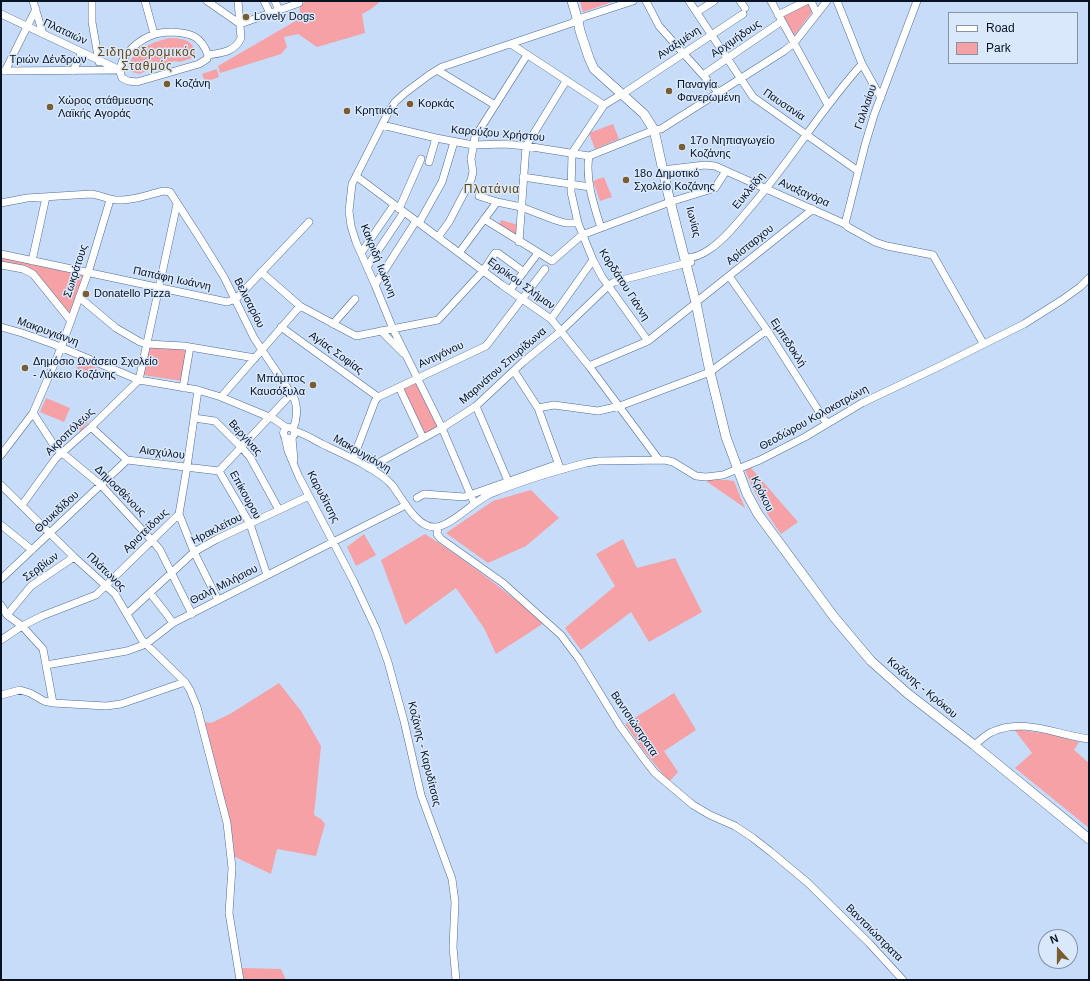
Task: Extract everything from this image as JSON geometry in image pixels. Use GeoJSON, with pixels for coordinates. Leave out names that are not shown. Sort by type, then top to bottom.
{"type":"FeatureCollection","features":[{"type":"Feature","properties":{"kind":"main road","name":"Ιωνίας"},"geometry":{"type":"LineString","coordinates":[[572,1],[577,17],[598,66],[625,92],[649,112],[656,130],[672,202],[698,301],[713,370],[732,440],[733,455],[738,470]]}},
{"type":"Feature","properties":{"kind":"main road","name":"Κρόκου"},"geometry":{"type":"LineString","coordinates":[[738,470],[750,502],[768,529]]}},
{"type":"Feature","properties":{"kind":"main road","name":"Κοζάνης - Κρόκου"},"geometry":{"type":"LineString","coordinates":[[768,529],[834,617],[872,661],[907,693],[1089,839]]}},
{"type":"Feature","properties":{"kind":"street"},"geometry":{"type":"LineString","coordinates":[[33,1],[43,34]]}},
{"type":"Feature","properties":{"kind":"street"},"geometry":{"type":"LineString","coordinates":[[92,1],[92,22],[102,70]]}},
{"type":"Feature","properties":{"kind":"street"},"geometry":{"type":"LineString","coordinates":[[145,1],[154,34]]}},
{"type":"Feature","properties":{"kind":"street"},"geometry":{"type":"LineString","coordinates":[[207,1],[240,24]]}},
{"type":"Feature","properties":{"kind":"street"},"geometry":{"type":"LineString","coordinates":[[120,70],[125,58],[133,48],[142,40],[154,34],[172,32],[188,33],[200,40],[208,55],[225,52],[236,46],[241,38],[238,1]]}},
{"type":"Feature","properties":{"kind":"street"},"geometry":{"type":"LineString","coordinates":[[264,1],[270,13]]}},
{"type":"Feature","properties":{"kind":"street"},"geometry":{"type":"LineString","coordinates":[[275,1],[279,10]]}},
{"type":"Feature","properties":{"kind":"street","name":"Κακριδή Ιωάννη"},"geometry":{"type":"LineString","coordinates":[[474,503],[442,428],[393,329],[361,253],[352,226],[349,211],[350,193],[356,176],[395,102],[437,70],[449,64],[511,44],[577,17],[584,17],[633,1]]}},
{"type":"Feature","properties":{"kind":"street"},"geometry":{"type":"LineString","coordinates":[[646,1],[659,26],[719,93]]}},
{"type":"Feature","properties":{"kind":"street","name":"Παυσανία"},"geometry":{"type":"LineString","coordinates":[[689,1],[750,93],[757,101],[858,171]]}},
{"type":"Feature","properties":{"kind":"street"},"geometry":{"type":"LineString","coordinates":[[697,12],[714,1]]}},
{"type":"Feature","properties":{"kind":"street","name":"Αναξιμένη"},"geometry":{"type":"LineString","coordinates":[[625,92],[683,54],[744,11],[740,1]]}},
{"type":"Feature","properties":{"kind":"street"},"geometry":{"type":"LineString","coordinates":[[771,1],[828,105]]}},
{"type":"Feature","properties":{"kind":"street"},"geometry":{"type":"LineString","coordinates":[[778,15],[806,1]]}},
{"type":"Feature","properties":{"kind":"street"},"geometry":{"type":"LineString","coordinates":[[810,1],[817,14]]}},
{"type":"Feature","properties":{"kind":"street"},"geometry":{"type":"LineString","coordinates":[[601,228],[593,204],[590,187],[589,156],[666,127],[742,79],[794,43],[827,1]]}},
{"type":"Feature","properties":{"kind":"street"},"geometry":{"type":"LineString","coordinates":[[837,1],[862,64],[880,98]]}},
{"type":"Feature","properties":{"kind":"street","name":"Γαλιλαίου"},"geometry":{"type":"LineString","coordinates":[[845,224],[864,145],[880,98],[917,1]]}},
{"type":"Feature","properties":{"kind":"street"},"geometry":{"type":"LineString","coordinates":[[240,24],[299,2]]}},
{"type":"Feature","properties":{"kind":"street"},"geometry":{"type":"LineString","coordinates":[[3,71],[36,9]]}},
{"type":"Feature","properties":{"kind":"street","name":"Πλαταιών"},"geometry":{"type":"LineString","coordinates":[[1,14],[120,70],[122,78],[132,82],[137,82],[199,64],[207,59],[208,55]]}},
{"type":"Feature","properties":{"kind":"street","name":"Αρχιμήδους"},"geometry":{"type":"LineString","coordinates":[[703,75],[782,22]]}},
{"type":"Feature","properties":{"kind":"street"},"geometry":{"type":"LineString","coordinates":[[511,44],[604,105]]}},
{"type":"Feature","properties":{"kind":"street"},"geometry":{"type":"LineString","coordinates":[[73,71],[82,52]]}},
{"type":"Feature","properties":{"kind":"street"},"geometry":{"type":"LineString","coordinates":[[438,237],[449,222],[471,180],[473,172],[471,159],[475,137],[527,55]]}},
{"type":"Feature","properties":{"kind":"street","name":"Ευκλείδη"},"geometry":{"type":"LineString","coordinates":[[688,260],[709,250],[735,226],[766,189],[828,105],[862,64]]}},
{"type":"Feature","properties":{"kind":"street","name":"Τριών Δένδρων"},"geometry":{"type":"LineString","coordinates":[[3,71],[120,70]]}},
{"type":"Feature","properties":{"kind":"street"},"geometry":{"type":"LineString","coordinates":[[437,70],[495,105]]}},
{"type":"Feature","properties":{"kind":"street"},"geometry":{"type":"LineString","coordinates":[[519,242],[526,146],[566,81]]}},
{"type":"Feature","properties":{"kind":"street"},"geometry":{"type":"LineString","coordinates":[[572,153],[604,105],[625,92]]}},
{"type":"Feature","properties":{"kind":"street","name":"Καρούζου Χρήστου"},"geometry":{"type":"LineString","coordinates":[[382,125],[473,145],[505,144],[589,156]]}},
{"type":"Feature","properties":{"kind":"street"},"geometry":{"type":"LineString","coordinates":[[429,162],[436,138]]}},
{"type":"Feature","properties":{"kind":"street"},"geometry":{"type":"LineString","coordinates":[[375,285],[418,222],[442,182],[454,142]]}},
{"type":"Feature","properties":{"kind":"street","name":"Κορδάτου Γιάννη"},"geometry":{"type":"LineString","coordinates":[[572,153],[572,201],[582,235],[593,260],[608,285],[648,341]]}},
{"type":"Feature","properties":{"kind":"street"},"geometry":{"type":"LineString","coordinates":[[368,268],[399,208],[421,159]]}},
{"type":"Feature","properties":{"kind":"street","name":"Αναξαγόρα"},"geometry":{"type":"LineString","coordinates":[[665,169],[710,165],[813,209],[845,224],[875,242],[887,246],[934,255],[983,343]]}},
{"type":"Feature","properties":{"kind":"street"},"geometry":{"type":"LineString","coordinates":[[484,220],[552,261],[582,235],[672,202],[716,188],[726,171]]}},
{"type":"Feature","properties":{"kind":"street","name":"Ερρίκου Σλήμαν"},"geometry":{"type":"LineString","coordinates":[[356,176],[483,271],[551,319],[620,406],[659,460]]}},
{"type":"Feature","properties":{"kind":"street"},"geometry":{"type":"LineString","coordinates":[[523,177],[590,187]]}},
{"type":"Feature","properties":{"kind":"street","name":"Βελισαρίου"},"geometry":{"type":"LineString","coordinates":[[110,200],[120,201],[169,191],[201,240],[236,299],[249,329],[296,403],[296,412],[290,433]]}},
{"type":"Feature","properties":{"kind":"street"},"geometry":{"type":"LineString","coordinates":[[1,203],[26,198],[91,194],[99,194],[110,200]]}},
{"type":"Feature","properties":{"kind":"street"},"geometry":{"type":"LineString","coordinates":[[479,196],[497,202],[521,207],[565,223],[578,223]]}},
{"type":"Feature","properties":{"kind":"street"},"geometry":{"type":"LineString","coordinates":[[32,261],[46,197]]}},
{"type":"Feature","properties":{"kind":"street","name":"Σωκράτους"},"geometry":{"type":"LineString","coordinates":[[1,455],[33,413],[61,348],[88,273],[110,200]]}},
{"type":"Feature","properties":{"kind":"street"},"geometry":{"type":"LineString","coordinates":[[459,253],[497,202]]}},
{"type":"Feature","properties":{"kind":"street"},"geometry":{"type":"LineString","coordinates":[[139,380],[177,204]]}},
{"type":"Feature","properties":{"kind":"street"},"geometry":{"type":"LineString","coordinates":[[361,253],[399,208]]}},
{"type":"Feature","properties":{"kind":"street","name":"Αρίσταρχου"},"geometry":{"type":"LineString","coordinates":[[589,366],[648,341],[813,209]]}},
{"type":"Feature","properties":{"kind":"street"},"geometry":{"type":"LineString","coordinates":[[236,299],[308,222]]}},
{"type":"Feature","properties":{"kind":"street"},"geometry":{"type":"LineString","coordinates":[[261,272],[300,306],[356,336],[438,320],[483,271],[495,253],[524,272]]}},
{"type":"Feature","properties":{"kind":"street"},"geometry":{"type":"LineString","coordinates":[[510,290],[538,253]]}},
{"type":"Feature","properties":{"kind":"street","name":"Παπάφη Ιωάννη"},"geometry":{"type":"LineString","coordinates":[[1,254],[222,301],[231,301],[236,299]]}},
{"type":"Feature","properties":{"kind":"street"},"geometry":{"type":"LineString","coordinates":[[551,319],[593,260]]}},
{"type":"Feature","properties":{"kind":"street","name":"Μαρινάτου Σπυρίδωνα"},"geometry":{"type":"LineString","coordinates":[[369,468],[442,428],[476,406],[561,330],[608,285],[688,260]]}},
{"type":"Feature","properties":{"kind":"street"},"geometry":{"type":"LineString","coordinates":[[1,265],[23,269],[33,274],[71,321]]}},
{"type":"Feature","properties":{"kind":"street","name":"Αντιγόνου"},"geometry":{"type":"LineString","coordinates":[[378,397],[486,346],[545,269]]}},
{"type":"Feature","properties":{"kind":"street","name":"Εμπεδοκλή"},"geometry":{"type":"LineString","coordinates":[[730,276],[767,330],[827,424]]}},
{"type":"Feature","properties":{"kind":"street","name":"Θεοδώρου Κολοκοτρώνη"},"geometry":{"type":"LineString","coordinates":[[438,527],[453,520],[474,503],[490,494],[559,467],[592,462],[659,460],[673,462],[696,476],[718,476],[738,470],[779,452],[862,403],[1008,332],[1076,290],[1089,278]]}},
{"type":"Feature","properties":{"kind":"street"},"geometry":{"type":"LineString","coordinates":[[79,297],[120,331],[147,344],[190,347],[255,358]]}},
{"type":"Feature","properties":{"kind":"street"},"geometry":{"type":"LineString","coordinates":[[333,324],[355,299]]}},
{"type":"Feature","properties":{"kind":"street"},"geometry":{"type":"LineString","coordinates":[[221,397],[300,306]]}},
{"type":"Feature","properties":{"kind":"street","name":"Μακρυγιάννη"},"geometry":{"type":"LineString","coordinates":[[1,327],[22,333],[139,380],[198,390],[221,397],[274,419],[290,433],[320,443],[369,468],[390,483],[406,505]]}},
{"type":"Feature","properties":{"kind":"street","name":"Αγίας Σοφίας"},"geometry":{"type":"LineString","coordinates":[[281,327],[378,397]]}},
{"type":"Feature","properties":{"kind":"street"},"geometry":{"type":"LineString","coordinates":[[538,408],[554,405],[598,411],[620,406],[713,370],[767,330]]}},
{"type":"Feature","properties":{"kind":"street"},"geometry":{"type":"LineString","coordinates":[[380,331],[408,358]]}},
{"type":"Feature","properties":{"kind":"street"},"geometry":{"type":"LineString","coordinates":[[183,388],[190,347]]}},
{"type":"Feature","properties":{"kind":"street"},"geometry":{"type":"LineString","coordinates":[[417,498],[424,494],[464,497],[508,481],[559,467],[538,408],[514,371]]}},
{"type":"Feature","properties":{"kind":"street","name":"Ακροπόλεως"},"geometry":{"type":"LineString","coordinates":[[22,505],[53,463],[139,380]]}},
{"type":"Feature","properties":{"kind":"street"},"geometry":{"type":"LineString","coordinates":[[399,387],[423,438]]}},
{"type":"Feature","properties":{"kind":"street","name":"Αριστείδους"},"geometry":{"type":"LineString","coordinates":[[1,640],[22,626],[42,616],[96,595],[179,514],[198,390]]}},
{"type":"Feature","properties":{"kind":"street"},"geometry":{"type":"LineString","coordinates":[[219,471],[291,394]]}},
{"type":"Feature","properties":{"kind":"street"},"geometry":{"type":"LineString","coordinates":[[354,459],[375,401],[378,397]]}},
{"type":"Feature","properties":{"kind":"street"},"geometry":{"type":"LineString","coordinates":[[476,406],[508,481]]}},
{"type":"Feature","properties":{"kind":"street","name":"Δημοσθένους"},"geometry":{"type":"LineString","coordinates":[[33,413],[55,447],[101,485],[160,550],[192,614]]}},
{"type":"Feature","properties":{"kind":"street","name":"Βεργίνας"},"geometry":{"type":"LineString","coordinates":[[194,418],[215,421],[250,456],[279,510]]}},
{"type":"Feature","properties":{"kind":"street","name":"Αισχύλου"},"geometry":{"type":"LineString","coordinates":[[91,427],[127,460],[219,471]]}},
{"type":"Feature","properties":{"kind":"street","name":"Καρυδίτσης"},"geometry":{"type":"LineString","coordinates":[[290,433],[294,462],[309,496],[334,541]]}},
{"type":"Feature","properties":{"kind":"street","name":"Θουκιδίδου"},"geometry":{"type":"LineString","coordinates":[[1,579],[127,460]]}},
{"type":"Feature","properties":{"kind":"street","name":"Επίκουρου"},"geometry":{"type":"LineString","coordinates":[[219,471],[250,524],[267,575]]}},
{"type":"Feature","properties":{"kind":"street","name":"Πλάτωνος"},"geometry":{"type":"LineString","coordinates":[[1,485],[119,599],[146,644],[177,673],[190,690],[198,707],[227,823],[232,868],[229,913],[240,980]]}},
{"type":"Feature","properties":{"kind":"street","name":"Ηρακλείτου"},"geometry":{"type":"LineString","coordinates":[[127,614],[194,552],[309,496]]}},
{"type":"Feature","properties":{"kind":"street"},"geometry":{"type":"LineString","coordinates":[[406,505],[424,524],[431,527],[438,527]]}},
{"type":"Feature","properties":{"kind":"street","name":"Θαλή Μιλήσιου"},"geometry":{"type":"LineString","coordinates":[[46,665],[128,652],[146,644],[173,623],[406,505]]}},
{"type":"Feature","properties":{"kind":"street"},"geometry":{"type":"LineString","coordinates":[[179,514],[194,552],[218,600]]}},
{"type":"Feature","properties":{"kind":"street"},"geometry":{"type":"LineString","coordinates":[[1,525],[32,550]]}},
{"type":"Feature","properties":{"kind":"street","name":"Βαντσιώστρατα"},"geometry":{"type":"LineString","coordinates":[[438,527],[437,534],[441,539],[503,583],[561,634],[579,659],[623,730],[655,773],[693,805],[743,831],[808,883],[869,943],[903,980]]}},
{"type":"Feature","properties":{"kind":"street","name":"Κοζάνης - Καρυδίτσας"},"geometry":{"type":"LineString","coordinates":[[334,541],[385,652],[404,721],[421,795],[452,879],[455,902],[453,952],[455,979]]}},
{"type":"Feature","properties":{"kind":"street","name":"Σερβίων"},"geometry":{"type":"LineString","coordinates":[[7,614],[31,586],[74,557]]}},
{"type":"Feature","properties":{"kind":"street"},"geometry":{"type":"LineString","coordinates":[[150,593],[173,623]]}},
{"type":"Feature","properties":{"kind":"street"},"geometry":{"type":"LineString","coordinates":[[1,605],[7,614],[22,626],[43,649],[53,703]]}},
{"type":"Feature","properties":{"kind":"street"},"geometry":{"type":"LineString","coordinates":[[1,696],[20,690],[30,693],[44,701],[53,703],[93,706],[115,705],[185,682]]}},
{"type":"Feature","properties":{"kind":"street"},"geometry":{"type":"LineString","coordinates":[[974,746],[991,732],[1018,726],[1050,730],[1089,739]]}},
{"type":"Feature","properties":{"kind":"green space"},"geometry":{"type":"Polygon","coordinates":[[[309,1],[381,1],[362,14],[365,33],[317,47],[298,34],[284,37],[287,47],[281,54],[220,73],[218,66],[299,19],[300,7],[302,3],[309,1]]]}},
{"type":"Feature","properties":{"kind":"green space"},"geometry":{"type":"Polygon","coordinates":[[[580,1],[615,1],[583,12],[580,1]]]}},
{"type":"Feature","properties":{"kind":"green space"},"geometry":{"type":"Polygon","coordinates":[[[807,2],[812,12],[794,36],[782,15],[807,2]]]}},
{"type":"Feature","properties":{"kind":"green space"},"geometry":{"type":"Polygon","coordinates":[[[169,38],[186,40],[192,45],[195,54],[190,59],[155,66],[140,74],[132,72],[129,64],[136,53],[146,46],[169,38]]]}},
{"type":"Feature","properties":{"kind":"green space"},"geometry":{"type":"Polygon","coordinates":[[[217,69],[219,77],[205,82],[202,74],[217,69]]]}},
{"type":"Feature","properties":{"kind":"green space"},"geometry":{"type":"Polygon","coordinates":[[[613,124],[619,139],[595,149],[589,133],[613,124]]]}},
{"type":"Feature","properties":{"kind":"green space"},"geometry":{"type":"Polygon","coordinates":[[[604,177],[612,197],[600,201],[593,181],[604,177]]]}},
{"type":"Feature","properties":{"kind":"green space"},"geometry":{"type":"Polygon","coordinates":[[[501,220],[518,225],[516,237],[499,225],[501,220]]]}},
{"type":"Feature","properties":{"kind":"green space"},"geometry":{"type":"Polygon","coordinates":[[[1,257],[71,272],[70,275],[79,277],[80,274],[83,275],[71,315],[36,273],[1,262],[1,257]]]}},
{"type":"Feature","properties":{"kind":"green space"},"geometry":{"type":"Polygon","coordinates":[[[149,346],[188,349],[182,381],[143,375],[149,346]]]}},
{"type":"Feature","properties":{"kind":"green space"},"geometry":{"type":"Polygon","coordinates":[[[80,361],[99,369],[96,377],[76,369],[80,361]]]}},
{"type":"Feature","properties":{"kind":"green space"},"geometry":{"type":"Polygon","coordinates":[[[416,382],[438,427],[423,434],[402,388],[416,382]]]}},
{"type":"Feature","properties":{"kind":"green space"},"geometry":{"type":"Polygon","coordinates":[[[46,398],[70,408],[64,422],[40,412],[46,398]]]}},
{"type":"Feature","properties":{"kind":"green space"},"geometry":{"type":"Polygon","coordinates":[[[83,413],[90,419],[81,431],[74,425],[83,413]]]}},
{"type":"Feature","properties":{"kind":"green space"},"geometry":{"type":"Polygon","coordinates":[[[751,468],[798,522],[781,534],[752,487],[745,470],[751,468]]]}},
{"type":"Feature","properties":{"kind":"green space"},"geometry":{"type":"Polygon","coordinates":[[[706,481],[734,481],[745,508],[706,481]]]}},
{"type":"Feature","properties":{"kind":"green space"},"geometry":{"type":"Polygon","coordinates":[[[531,490],[559,518],[526,546],[488,563],[446,533],[493,501],[531,490]]]}},
{"type":"Feature","properties":{"kind":"green space"},"geometry":{"type":"Polygon","coordinates":[[[364,534],[376,555],[356,566],[347,547],[364,534]]]}},
{"type":"Feature","properties":{"kind":"green space"},"geometry":{"type":"Polygon","coordinates":[[[425,534],[486,577],[544,623],[496,654],[484,628],[456,588],[405,625],[381,560],[425,534]]]}},
{"type":"Feature","properties":{"kind":"green space"},"geometry":{"type":"Polygon","coordinates":[[[623,539],[637,568],[675,558],[702,612],[649,642],[631,612],[581,650],[565,628],[615,586],[596,554],[623,539]]]}},
{"type":"Feature","properties":{"kind":"green space"},"geometry":{"type":"Polygon","coordinates":[[[279,683],[301,711],[321,746],[314,815],[321,819],[325,824],[316,856],[277,849],[271,874],[233,856],[234,847],[205,722],[211,723],[230,714],[279,683]]]}},
{"type":"Feature","properties":{"kind":"green space"},"geometry":{"type":"Polygon","coordinates":[[[674,693],[696,730],[664,751],[678,772],[669,782],[625,724],[674,693]]]}},
{"type":"Feature","properties":{"kind":"green space"},"geometry":{"type":"Polygon","coordinates":[[[1014,729],[1049,734],[1079,742],[1074,750],[1089,763],[1089,828],[1015,768],[1032,753],[1014,729]]]}},
{"type":"Feature","properties":{"kind":"green space"},"geometry":{"type":"Polygon","coordinates":[[[242,968],[281,969],[286,980],[244,980],[242,968]]]}},
{"type":"Feature","properties":{"kind":"place","name":"Lovely Dogs"},"geometry":{"type":"Point","coordinates":[246,17]}},
{"type":"Feature","properties":{"kind":"place","name":"Κοζάνη"},"geometry":{"type":"Point","coordinates":[167,84]}},
{"type":"Feature","properties":{"kind":"place","name":"Παναγία Φανερωμένη"},"geometry":{"type":"Point","coordinates":[669,91]}},
{"type":"Feature","properties":{"kind":"place","name":"Κορκάς"},"geometry":{"type":"Point","coordinates":[410,104]}},
{"type":"Feature","properties":{"kind":"place","name":"Χώρος στάθμευσης Λαϊκής Αγοράς"},"geometry":{"type":"Point","coordinates":[50,107]}},
{"type":"Feature","properties":{"kind":"place","name":"Κρητικός"},"geometry":{"type":"Point","coordinates":[347,111]}},
{"type":"Feature","properties":{"kind":"place","name":"17ο Νηπιαγωγείο Κοζάνης"},"geometry":{"type":"Point","coordinates":[682,147]}},
{"type":"Feature","properties":{"kind":"place","name":"18ο Δημοτικό Σχολείο Κοζάνης"},"geometry":{"type":"Point","coordinates":[626,180]}},
{"type":"Feature","properties":{"kind":"place","name":"Donatello Pizza"},"geometry":{"type":"Point","coordinates":[86,294]}},
{"type":"Feature","properties":{"kind":"place","name":"Δημόσιο Ωνάσειο Σχολείο - Λύκειο Κοζάνης"},"geometry":{"type":"Point","coordinates":[25,368]}},
{"type":"Feature","properties":{"kind":"place","name":"Μπάμπος Καυσόξυλα"},"geometry":{"type":"Point","coordinates":[313,385]}},
{"type":"Feature","properties":{"kind":"district","name":"Σιδηροδρομικός Σταθμός"},"geometry":{"type":"Point","coordinates":[147,60]}},
{"type":"Feature","properties":{"kind":"district","name":"Πλατάνια"},"geometry":{"type":"Point","coordinates":[492,190]}}]}
